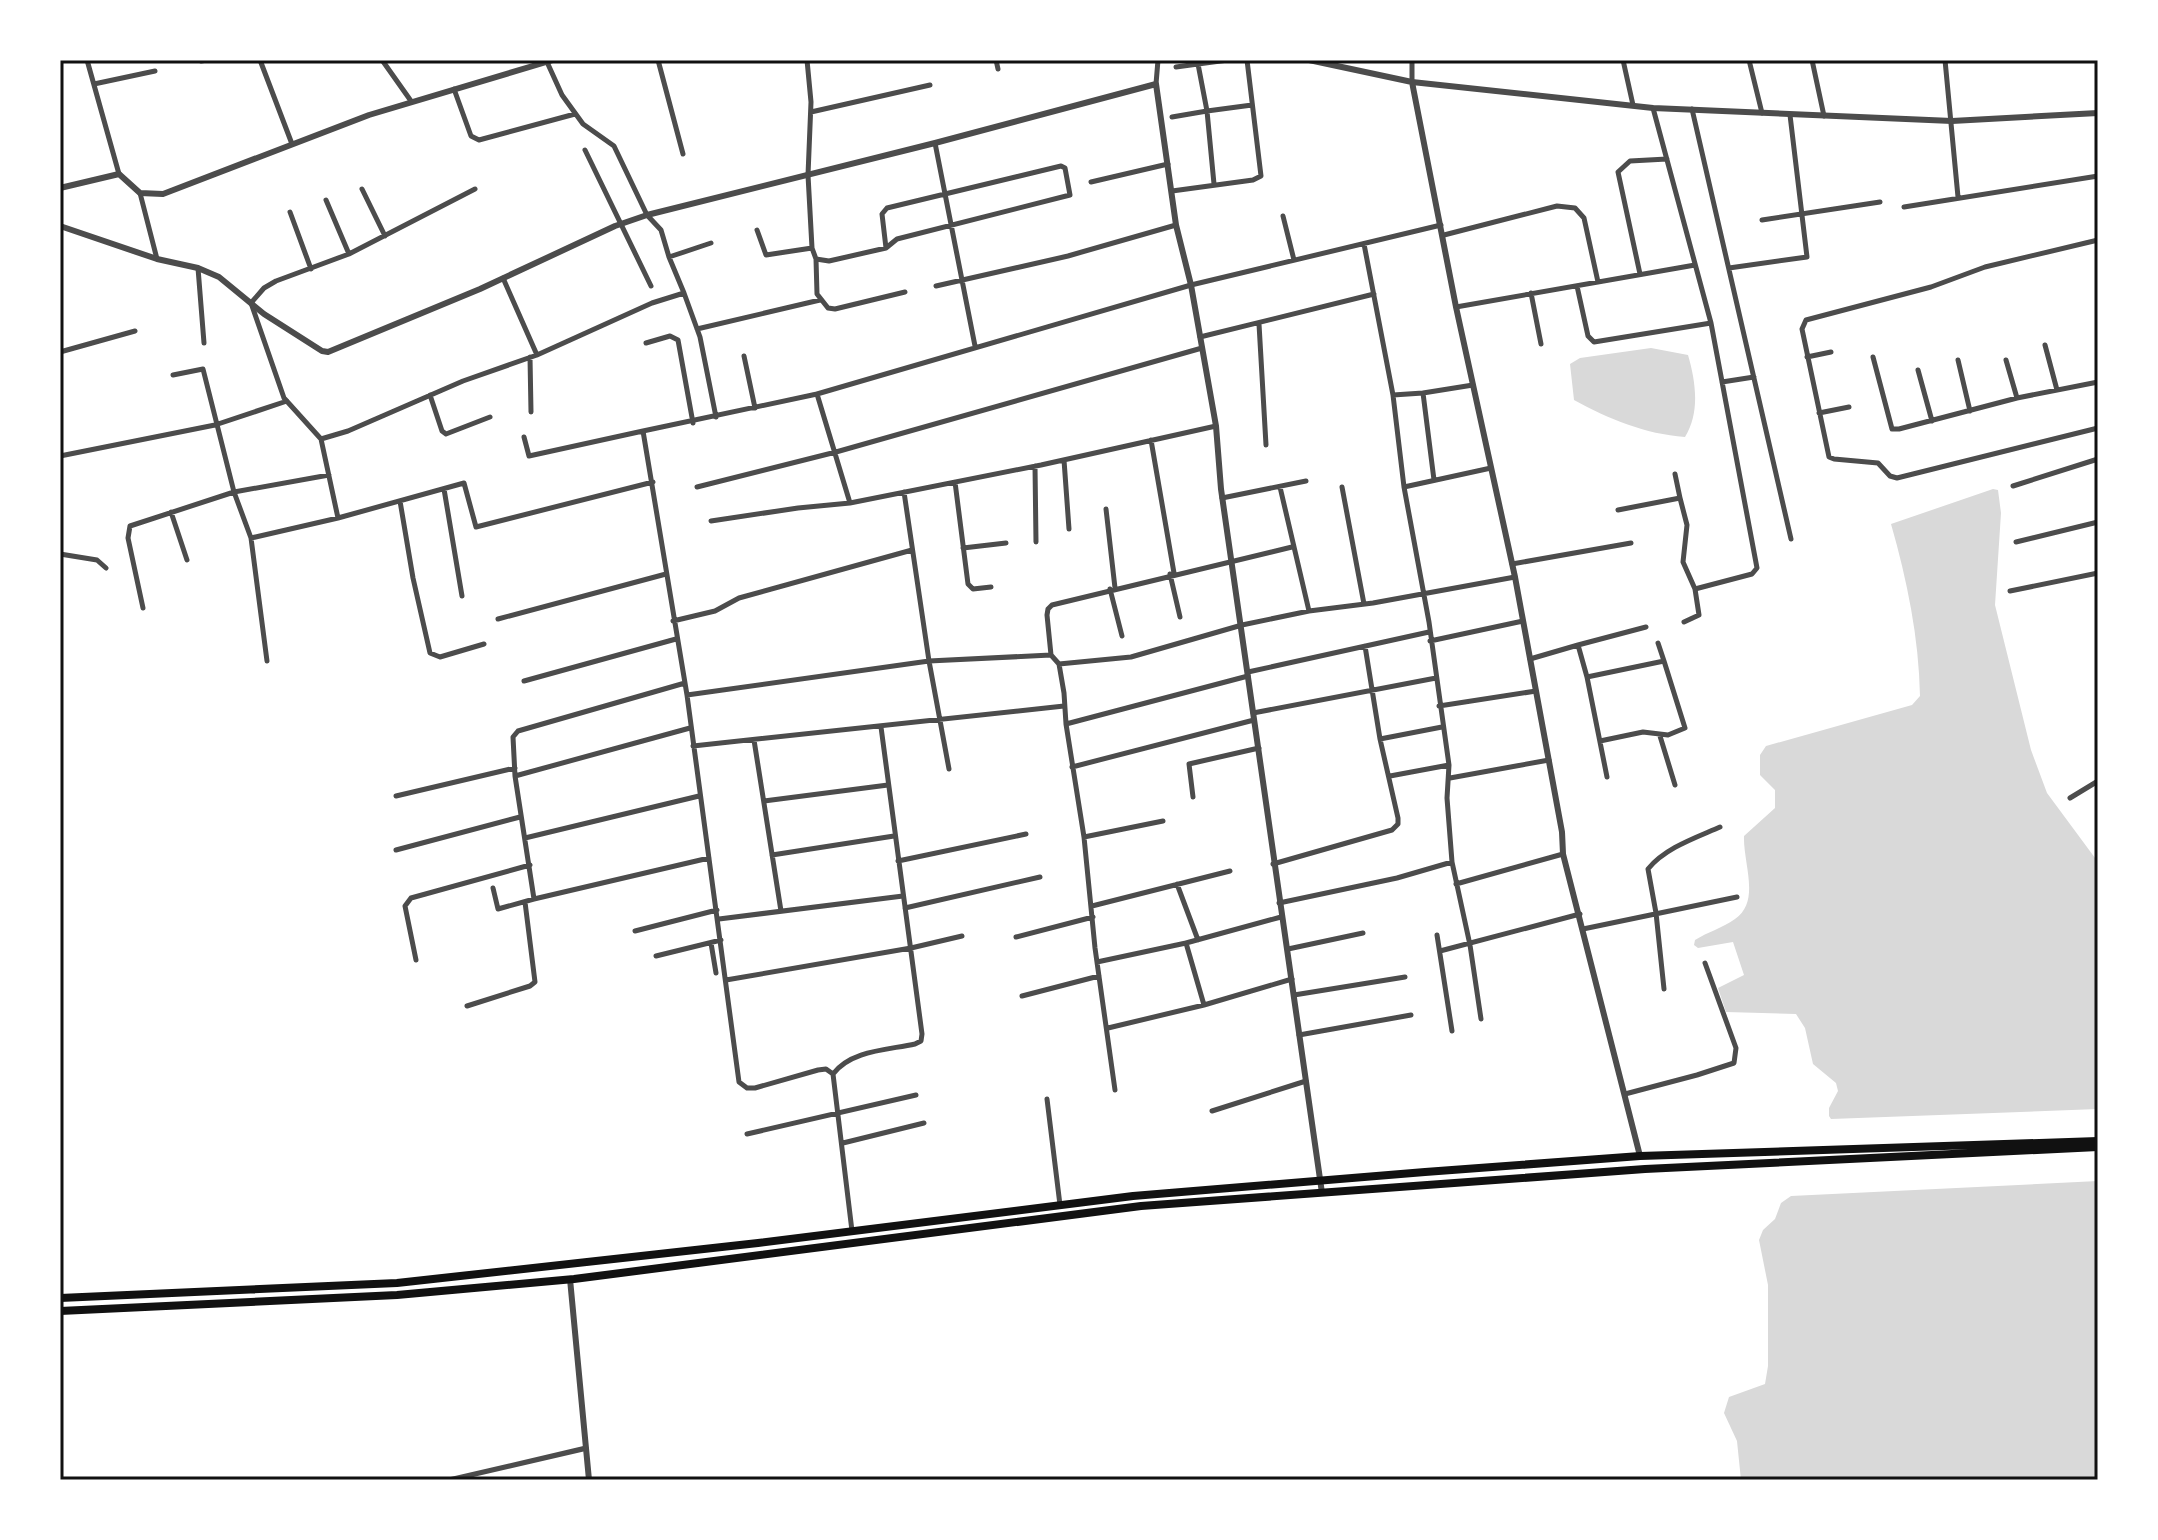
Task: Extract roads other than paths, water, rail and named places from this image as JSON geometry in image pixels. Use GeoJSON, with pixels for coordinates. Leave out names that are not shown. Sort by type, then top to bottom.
{"type":"FeatureCollection","features":[{"type":"Feature","properties":{"kind":"main road"},"geometry":{"type":"LineString","coordinates":[[60,1298],[397,1283],[1133,1196],[1640,1156],[2098,1141]]}},
{"type":"Feature","properties":{"kind":"main road"},"geometry":{"type":"LineString","coordinates":[[60,1311],[397,1295],[570,1279],[1141,1206],[1645,1169],[2098,1147]]}},
{"type":"Feature","properties":{"kind":"street"},"geometry":{"type":"LineString","coordinates":[[87,60],[119,174],[140,193],[157,259]]}},
{"type":"Feature","properties":{"kind":"street"},"geometry":{"type":"LineString","coordinates":[[260,60],[292,144]]}},
{"type":"Feature","properties":{"kind":"street"},"geometry":{"type":"LineString","coordinates":[[382,60],[411,101]]}},
{"type":"Feature","properties":{"kind":"street"},"geometry":{"type":"LineString","coordinates":[[658,60],[683,154]]}},
{"type":"Feature","properties":{"kind":"street"},"geometry":{"type":"LineString","coordinates":[[807,60],[811,112],[808,175],[812,248],[820,300],[828,308],[835,309],[905,292]]}},
{"type":"Feature","properties":{"kind":"street"},"geometry":{"type":"LineString","coordinates":[[996,60],[998,69]]}},
{"type":"Feature","properties":{"kind":"street"},"geometry":{"type":"LineString","coordinates":[[1158,60],[1156,84],[1176,225],[1191,285],[1216,426],[1222,498],[1322,1193]]}},
{"type":"Feature","properties":{"kind":"street"},"geometry":{"type":"LineString","coordinates":[[1176,67],[1228,60]]}},
{"type":"Feature","properties":{"kind":"street"},"geometry":{"type":"LineString","coordinates":[[1172,191],[1253,180],[1261,176],[1247,60]]}},
{"type":"Feature","properties":{"kind":"street"},"geometry":{"type":"LineString","coordinates":[[1309,60],[1412,82],[1653,108],[1952,121],[2098,113]]}},
{"type":"Feature","properties":{"kind":"street"},"geometry":{"type":"LineString","coordinates":[[1412,60],[1412,82],[1456,307],[1515,577],[1562,832],[1563,854],[1640,1156]]}},
{"type":"Feature","properties":{"kind":"street"},"geometry":{"type":"LineString","coordinates":[[1623,60],[1633,105]]}},
{"type":"Feature","properties":{"kind":"street"},"geometry":{"type":"LineString","coordinates":[[1749,60],[1762,113]]}},
{"type":"Feature","properties":{"kind":"street"},"geometry":{"type":"LineString","coordinates":[[1812,60],[1824,116]]}},
{"type":"Feature","properties":{"kind":"street"},"geometry":{"type":"LineString","coordinates":[[1945,60],[1958,197]]}},
{"type":"Feature","properties":{"kind":"street"},"geometry":{"type":"LineString","coordinates":[[140,193],[163,194],[411,101],[550,61],[562,95],[592,131],[614,146],[647,215],[661,230],[697,329],[716,417]]}},
{"type":"Feature","properties":{"kind":"street"},"geometry":{"type":"LineString","coordinates":[[1198,64],[1207,111],[1214,184]]}},
{"type":"Feature","properties":{"kind":"street"},"geometry":{"type":"LineString","coordinates":[[94,84],[155,71]]}},
{"type":"Feature","properties":{"kind":"street"},"geometry":{"type":"LineString","coordinates":[[60,226],[219,277],[264,314],[328,352],[647,215],[1156,84]]}},
{"type":"Feature","properties":{"kind":"street"},"geometry":{"type":"LineString","coordinates":[[811,112],[930,85]]}},
{"type":"Feature","properties":{"kind":"street"},"geometry":{"type":"LineString","coordinates":[[454,88],[471,136],[479,140],[575,114]]}},
{"type":"Feature","properties":{"kind":"street"},"geometry":{"type":"LineString","coordinates":[[1172,117],[1252,105]]}},
{"type":"Feature","properties":{"kind":"street"},"geometry":{"type":"LineString","coordinates":[[1653,108],[1711,323],[1757,568],[1752,574],[1695,589]]}},
{"type":"Feature","properties":{"kind":"street"},"geometry":{"type":"LineString","coordinates":[[1692,109],[1791,539]]}},
{"type":"Feature","properties":{"kind":"street"},"geometry":{"type":"LineString","coordinates":[[1729,268],[1807,257],[1790,115]]}},
{"type":"Feature","properties":{"kind":"street"},"geometry":{"type":"LineString","coordinates":[[935,143],[975,346]]}},
{"type":"Feature","properties":{"kind":"street"},"geometry":{"type":"LineString","coordinates":[[585,150],[651,286]]}},
{"type":"Feature","properties":{"kind":"street"},"geometry":{"type":"LineString","coordinates":[[1640,274],[1618,172],[1630,161],[1667,159]]}},
{"type":"Feature","properties":{"kind":"street"},"geometry":{"type":"LineString","coordinates":[[1091,182],[1168,164]]}},
{"type":"Feature","properties":{"kind":"street"},"geometry":{"type":"LineString","coordinates":[[816,259],[829,261],[886,248],[897,239],[1070,195],[1065,168],[1061,166],[884,211],[886,248]]}},
{"type":"Feature","properties":{"kind":"street"},"geometry":{"type":"LineString","coordinates":[[60,188],[119,174]]}},
{"type":"Feature","properties":{"kind":"street"},"geometry":{"type":"LineString","coordinates":[[1904,207],[2098,176]]}},
{"type":"Feature","properties":{"kind":"street"},"geometry":{"type":"LineString","coordinates":[[362,189],[385,236]]}},
{"type":"Feature","properties":{"kind":"street"},"geometry":{"type":"LineString","coordinates":[[251,303],[264,288],[276,281],[349,254],[475,189]]}},
{"type":"Feature","properties":{"kind":"street"},"geometry":{"type":"LineString","coordinates":[[326,200],[349,254]]}},
{"type":"Feature","properties":{"kind":"street"},"geometry":{"type":"LineString","coordinates":[[1762,220],[1880,202]]}},
{"type":"Feature","properties":{"kind":"street"},"geometry":{"type":"LineString","coordinates":[[1444,235],[1557,206],[1571,207],[1584,218],[1598,282]]}},
{"type":"Feature","properties":{"kind":"street"},"geometry":{"type":"LineString","coordinates":[[290,212],[311,269]]}},
{"type":"Feature","properties":{"kind":"street"},"geometry":{"type":"LineString","coordinates":[[1283,216],[1294,260]]}},
{"type":"Feature","properties":{"kind":"street"},"geometry":{"type":"LineString","coordinates":[[936,286],[1068,256],[1176,225]]}},
{"type":"Feature","properties":{"kind":"street"},"geometry":{"type":"LineString","coordinates":[[524,437],[529,456],[693,423],[817,394],[1191,285],[1442,225]]}},
{"type":"Feature","properties":{"kind":"street"},"geometry":{"type":"LineString","coordinates":[[757,230],[766,255],[812,248]]}},
{"type":"Feature","properties":{"kind":"street"},"geometry":{"type":"LineString","coordinates":[[2098,240],[1985,267],[1931,287],[1806,320],[1802,329],[1829,457],[1834,459],[1878,463],[1890,476],[1897,478],[2098,428]]}},
{"type":"Feature","properties":{"kind":"street"},"geometry":{"type":"LineString","coordinates":[[669,257],[711,243]]}},
{"type":"Feature","properties":{"kind":"street"},"geometry":{"type":"LineString","coordinates":[[1364,244],[1393,395],[1404,487],[1436,678],[1449,765],[1447,798],[1452,862],[1470,945],[1481,1019]]}},
{"type":"Feature","properties":{"kind":"street"},"geometry":{"type":"LineString","coordinates":[[1456,307],[1499,297],[1695,265]]}},
{"type":"Feature","properties":{"kind":"street"},"geometry":{"type":"LineString","coordinates":[[198,268],[204,343]]}},
{"type":"Feature","properties":{"kind":"street"},"geometry":{"type":"LineString","coordinates":[[503,278],[537,355]]}},
{"type":"Feature","properties":{"kind":"street"},"geometry":{"type":"LineString","coordinates":[[1577,286],[1588,336],[1594,342],[1711,323]]}},
{"type":"Feature","properties":{"kind":"street"},"geometry":{"type":"LineString","coordinates":[[321,439],[537,355],[652,303],[684,293]]}},
{"type":"Feature","properties":{"kind":"street"},"geometry":{"type":"LineString","coordinates":[[1531,293],[1541,344]]}},
{"type":"Feature","properties":{"kind":"street"},"geometry":{"type":"LineString","coordinates":[[1200,337],[1374,294]]}},
{"type":"Feature","properties":{"kind":"street"},"geometry":{"type":"LineString","coordinates":[[697,329],[820,300]]}},
{"type":"Feature","properties":{"kind":"street"},"geometry":{"type":"LineString","coordinates":[[251,303],[287,401],[321,439],[338,518]]}},
{"type":"Feature","properties":{"kind":"street"},"geometry":{"type":"LineString","coordinates":[[1259,324],[1266,445]]}},
{"type":"Feature","properties":{"kind":"street"},"geometry":{"type":"LineString","coordinates":[[60,352],[135,331]]}},
{"type":"Feature","properties":{"kind":"street"},"geometry":{"type":"LineString","coordinates":[[646,343],[670,336],[678,340],[693,423]]}},
{"type":"Feature","properties":{"kind":"street"},"geometry":{"type":"LineString","coordinates":[[2045,345],[2057,390]]}},
{"type":"Feature","properties":{"kind":"street"},"geometry":{"type":"LineString","coordinates":[[697,487],[836,452],[1202,348]]}},
{"type":"Feature","properties":{"kind":"street"},"geometry":{"type":"LineString","coordinates":[[1807,357],[1831,352]]}},
{"type":"Feature","properties":{"kind":"street"},"geometry":{"type":"LineString","coordinates":[[744,356],[755,408]]}},
{"type":"Feature","properties":{"kind":"street"},"geometry":{"type":"LineString","coordinates":[[530,357],[531,412]]}},
{"type":"Feature","properties":{"kind":"street"},"geometry":{"type":"LineString","coordinates":[[1873,357],[1892,429],[2017,398],[2098,382]]}},
{"type":"Feature","properties":{"kind":"street"},"geometry":{"type":"LineString","coordinates":[[1958,360],[1970,411]]}},
{"type":"Feature","properties":{"kind":"street"},"geometry":{"type":"LineString","coordinates":[[2006,360],[2017,398]]}},
{"type":"Feature","properties":{"kind":"street"},"geometry":{"type":"LineString","coordinates":[[173,375],[203,369],[234,492],[251,538],[267,661]]}},
{"type":"Feature","properties":{"kind":"street"},"geometry":{"type":"LineString","coordinates":[[1918,370],[1932,421]]}},
{"type":"Feature","properties":{"kind":"street"},"geometry":{"type":"LineString","coordinates":[[1722,382],[1754,377]]}},
{"type":"Feature","properties":{"kind":"street"},"geometry":{"type":"LineString","coordinates":[[1393,395],[1473,385]]}},
{"type":"Feature","properties":{"kind":"street"},"geometry":{"type":"LineString","coordinates":[[1423,393],[1434,480]]}},
{"type":"Feature","properties":{"kind":"street"},"geometry":{"type":"LineString","coordinates":[[817,394],[850,503]]}},
{"type":"Feature","properties":{"kind":"street"},"geometry":{"type":"LineString","coordinates":[[430,395],[444,433],[490,417]]}},
{"type":"Feature","properties":{"kind":"street"},"geometry":{"type":"LineString","coordinates":[[60,456],[215,425],[287,401]]}},
{"type":"Feature","properties":{"kind":"street"},"geometry":{"type":"LineString","coordinates":[[1819,413],[1849,407]]}},
{"type":"Feature","properties":{"kind":"street"},"geometry":{"type":"LineString","coordinates":[[711,521],[850,503],[1216,426]]}},
{"type":"Feature","properties":{"kind":"street"},"geometry":{"type":"LineString","coordinates":[[643,431],[687,695],[699,796],[719,919],[737,1076],[742,1086],[755,1088],[818,1070],[826,1069],[833,1074]]}},
{"type":"Feature","properties":{"kind":"street"},"geometry":{"type":"LineString","coordinates":[[1151,440],[1180,617]]}},
{"type":"Feature","properties":{"kind":"street"},"geometry":{"type":"LineString","coordinates":[[2013,486],[2098,459]]}},
{"type":"Feature","properties":{"kind":"street"},"geometry":{"type":"LineString","coordinates":[[1064,460],[1069,529]]}},
{"type":"Feature","properties":{"kind":"street"},"geometry":{"type":"LineString","coordinates":[[1035,466],[1036,542]]}},
{"type":"Feature","properties":{"kind":"street"},"geometry":{"type":"LineString","coordinates":[[1404,487],[1491,468]]}},
{"type":"Feature","properties":{"kind":"street"},"geometry":{"type":"LineString","coordinates":[[1675,474],[1687,525],[1683,562],[1695,589],[1699,615],[1684,622]]}},
{"type":"Feature","properties":{"kind":"street"},"geometry":{"type":"LineString","coordinates":[[143,608],[128,530],[134,523],[234,492],[329,475]]}},
{"type":"Feature","properties":{"kind":"street"},"geometry":{"type":"LineString","coordinates":[[1222,498],[1306,481]]}},
{"type":"Feature","properties":{"kind":"street"},"geometry":{"type":"LineString","coordinates":[[251,538],[464,483],[476,527],[653,482]]}},
{"type":"Feature","properties":{"kind":"street"},"geometry":{"type":"LineString","coordinates":[[955,482],[966,577],[970,588],[991,587]]}},
{"type":"Feature","properties":{"kind":"street"},"geometry":{"type":"LineString","coordinates":[[1280,487],[1309,611]]}},
{"type":"Feature","properties":{"kind":"street"},"geometry":{"type":"LineString","coordinates":[[1342,487],[1364,604]]}},
{"type":"Feature","properties":{"kind":"street"},"geometry":{"type":"LineString","coordinates":[[444,489],[462,596]]}},
{"type":"Feature","properties":{"kind":"street"},"geometry":{"type":"LineString","coordinates":[[904,492],[929,661],[949,769]]}},
{"type":"Feature","properties":{"kind":"street"},"geometry":{"type":"LineString","coordinates":[[1618,510],[1680,498]]}},
{"type":"Feature","properties":{"kind":"street"},"geometry":{"type":"LineString","coordinates":[[400,501],[430,653],[440,657],[484,644]]}},
{"type":"Feature","properties":{"kind":"street"},"geometry":{"type":"LineString","coordinates":[[1106,509],[1112,588],[1122,636]]}},
{"type":"Feature","properties":{"kind":"street"},"geometry":{"type":"LineString","coordinates":[[171,512],[187,560]]}},
{"type":"Feature","properties":{"kind":"street"},"geometry":{"type":"LineString","coordinates":[[2016,542],[2098,522]]}},
{"type":"Feature","properties":{"kind":"street"},"geometry":{"type":"LineString","coordinates":[[963,548],[1006,543]]}},
{"type":"Feature","properties":{"kind":"street"},"geometry":{"type":"LineString","coordinates":[[1512,564],[1631,543]]}},
{"type":"Feature","properties":{"kind":"street"},"geometry":{"type":"LineString","coordinates":[[1115,1090],[1109,1065],[1108,1028],[1097,962],[1084,837],[1059,664],[1051,655],[1048,609],[1065,600],[1112,588],[1292,547]]}},
{"type":"Feature","properties":{"kind":"street"},"geometry":{"type":"LineString","coordinates":[[673,621],[715,611],[739,598],[912,550]]}},
{"type":"Feature","properties":{"kind":"street"},"geometry":{"type":"LineString","coordinates":[[60,554],[97,560],[106,568]]}},
{"type":"Feature","properties":{"kind":"street"},"geometry":{"type":"LineString","coordinates":[[2010,591],[2098,573]]}},
{"type":"Feature","properties":{"kind":"street"},"geometry":{"type":"LineString","coordinates":[[498,619],[666,574]]}},
{"type":"Feature","properties":{"kind":"street"},"geometry":{"type":"LineString","coordinates":[[1059,664],[1131,657],[1242,625],[1309,611],[1515,577]]}},
{"type":"Feature","properties":{"kind":"street"},"geometry":{"type":"LineString","coordinates":[[1430,641],[1523,621]]}},
{"type":"Feature","properties":{"kind":"street"},"geometry":{"type":"LineString","coordinates":[[1530,659],[1646,627]]}},
{"type":"Feature","properties":{"kind":"street"},"geometry":{"type":"LineString","coordinates":[[1066,724],[1248,674],[1429,632]]}},
{"type":"Feature","properties":{"kind":"street"},"geometry":{"type":"LineString","coordinates":[[524,681],[676,639]]}},
{"type":"Feature","properties":{"kind":"street"},"geometry":{"type":"LineString","coordinates":[[1600,741],[1643,732],[1660,736],[1683,730],[1685,725],[1658,643]]}},
{"type":"Feature","properties":{"kind":"street"},"geometry":{"type":"LineString","coordinates":[[1578,645],[1607,777]]}},
{"type":"Feature","properties":{"kind":"street"},"geometry":{"type":"LineString","coordinates":[[1273,864],[1392,830],[1398,824],[1365,646]]}},
{"type":"Feature","properties":{"kind":"street"},"geometry":{"type":"LineString","coordinates":[[687,695],[929,661],[1051,655]]}},
{"type":"Feature","properties":{"kind":"street"},"geometry":{"type":"LineString","coordinates":[[1587,677],[1664,661]]}},
{"type":"Feature","properties":{"kind":"street"},"geometry":{"type":"LineString","coordinates":[[1072,767],[1254,716],[1436,678]]}},
{"type":"Feature","properties":{"kind":"street"},"geometry":{"type":"LineString","coordinates":[[534,899],[520,817],[513,737],[518,731],[685,683]]}},
{"type":"Feature","properties":{"kind":"street"},"geometry":{"type":"LineString","coordinates":[[1439,706],[1536,691]]}},
{"type":"Feature","properties":{"kind":"street"},"geometry":{"type":"LineString","coordinates":[[693,746],[1064,706]]}},
{"type":"Feature","properties":{"kind":"street"},"geometry":{"type":"LineString","coordinates":[[852,1231],[833,1074],[840,1065],[860,1056],[921,1041],[881,727]]}},
{"type":"Feature","properties":{"kind":"street"},"geometry":{"type":"LineString","coordinates":[[1380,739],[1442,727]]}},
{"type":"Feature","properties":{"kind":"street"},"geometry":{"type":"LineString","coordinates":[[515,776],[690,728]]}},
{"type":"Feature","properties":{"kind":"street"},"geometry":{"type":"LineString","coordinates":[[1660,736],[1675,785]]}},
{"type":"Feature","properties":{"kind":"street"},"geometry":{"type":"LineString","coordinates":[[754,740],[781,911]]}},
{"type":"Feature","properties":{"kind":"street"},"geometry":{"type":"LineString","coordinates":[[1193,797],[1189,764],[1259,748]]}},
{"type":"Feature","properties":{"kind":"street"},"geometry":{"type":"LineString","coordinates":[[1450,778],[1549,760]]}},
{"type":"Feature","properties":{"kind":"street"},"geometry":{"type":"LineString","coordinates":[[1390,776],[1449,765]]}},
{"type":"Feature","properties":{"kind":"street"},"geometry":{"type":"LineString","coordinates":[[396,796],[515,768]]}},
{"type":"Feature","properties":{"kind":"street"},"geometry":{"type":"LineString","coordinates":[[2070,798],[2098,781]]}},
{"type":"Feature","properties":{"kind":"street"},"geometry":{"type":"LineString","coordinates":[[764,801],[888,785]]}},
{"type":"Feature","properties":{"kind":"street"},"geometry":{"type":"LineString","coordinates":[[525,838],[699,796]]}},
{"type":"Feature","properties":{"kind":"street"},"geometry":{"type":"LineString","coordinates":[[396,850],[520,817]]}},
{"type":"Feature","properties":{"kind":"street"},"geometry":{"type":"LineString","coordinates":[[1084,837],[1163,821]]}},
{"type":"Feature","properties":{"kind":"street"},"geometry":{"type":"LineString","coordinates":[[1664,989],[1648,869],[1682,844],[1720,827]]}},
{"type":"Feature","properties":{"kind":"street"},"geometry":{"type":"LineString","coordinates":[[898,861],[1026,834]]}},
{"type":"Feature","properties":{"kind":"street"},"geometry":{"type":"LineString","coordinates":[[772,855],[894,836]]}},
{"type":"Feature","properties":{"kind":"street"},"geometry":{"type":"LineString","coordinates":[[1456,884],[1563,854]]}},
{"type":"Feature","properties":{"kind":"street"},"geometry":{"type":"LineString","coordinates":[[493,888],[498,909],[709,858]]}},
{"type":"Feature","properties":{"kind":"street"},"geometry":{"type":"LineString","coordinates":[[1279,903],[1397,878],[1452,862]]}},
{"type":"Feature","properties":{"kind":"street"},"geometry":{"type":"LineString","coordinates":[[416,960],[405,906],[411,898],[530,865]]}},
{"type":"Feature","properties":{"kind":"street"},"geometry":{"type":"LineString","coordinates":[[1092,906],[1230,871]]}},
{"type":"Feature","properties":{"kind":"street"},"geometry":{"type":"LineString","coordinates":[[905,908],[1040,877]]}},
{"type":"Feature","properties":{"kind":"street"},"geometry":{"type":"LineString","coordinates":[[1177,884],[1198,940]]}},
{"type":"Feature","properties":{"kind":"street"},"geometry":{"type":"LineString","coordinates":[[719,919],[903,896]]}},
{"type":"Feature","properties":{"kind":"street"},"geometry":{"type":"LineString","coordinates":[[1583,929],[1737,897]]}},
{"type":"Feature","properties":{"kind":"street"},"geometry":{"type":"LineString","coordinates":[[467,1006],[535,982],[525,902]]}},
{"type":"Feature","properties":{"kind":"street"},"geometry":{"type":"LineString","coordinates":[[635,931],[717,910]]}},
{"type":"Feature","properties":{"kind":"street"},"geometry":{"type":"LineString","coordinates":[[1440,951],[1580,914]]}},
{"type":"Feature","properties":{"kind":"street"},"geometry":{"type":"LineString","coordinates":[[1016,937],[1093,917]]}},
{"type":"Feature","properties":{"kind":"street"},"geometry":{"type":"LineString","coordinates":[[1097,962],[1186,943],[1281,917]]}},
{"type":"Feature","properties":{"kind":"street"},"geometry":{"type":"LineString","coordinates":[[1288,949],[1363,933]]}},
{"type":"Feature","properties":{"kind":"street"},"geometry":{"type":"LineString","coordinates":[[1437,935],[1452,1031]]}},
{"type":"Feature","properties":{"kind":"street"},"geometry":{"type":"LineString","coordinates":[[726,980],[911,948],[962,936]]}},
{"type":"Feature","properties":{"kind":"street"},"geometry":{"type":"LineString","coordinates":[[656,956],[721,940]]}},
{"type":"Feature","properties":{"kind":"street"},"geometry":{"type":"LineString","coordinates":[[711,943],[716,973]]}},
{"type":"Feature","properties":{"kind":"street"},"geometry":{"type":"LineString","coordinates":[[1186,943],[1204,1005]]}},
{"type":"Feature","properties":{"kind":"street"},"geometry":{"type":"LineString","coordinates":[[1625,1094],[1734,1063],[1736,1048],[1705,963]]}},
{"type":"Feature","properties":{"kind":"street"},"geometry":{"type":"LineString","coordinates":[[1022,996],[1099,976]]}},
{"type":"Feature","properties":{"kind":"street"},"geometry":{"type":"LineString","coordinates":[[1294,995],[1405,977]]}},
{"type":"Feature","properties":{"kind":"street"},"geometry":{"type":"LineString","coordinates":[[1108,1028],[1204,1005],[1292,979]]}},
{"type":"Feature","properties":{"kind":"street"},"geometry":{"type":"LineString","coordinates":[[1299,1035],[1411,1015]]}},
{"type":"Feature","properties":{"kind":"street"},"geometry":{"type":"LineString","coordinates":[[1212,1111],[1307,1081]]}},
{"type":"Feature","properties":{"kind":"street"},"geometry":{"type":"LineString","coordinates":[[747,1134],[916,1095]]}},
{"type":"Feature","properties":{"kind":"street"},"geometry":{"type":"LineString","coordinates":[[1047,1099],[1060,1205]]}},
{"type":"Feature","properties":{"kind":"street"},"geometry":{"type":"LineString","coordinates":[[843,1143],[924,1123]]}},
{"type":"Feature","properties":{"kind":"street"},"geometry":{"type":"LineString","coordinates":[[570,1279],[589,1480]]}},
{"type":"Feature","properties":{"kind":"street"},"geometry":{"type":"LineString","coordinates":[[586,1448],[583,1449],[449,1480],[464,1476],[586,1448]]}}]}
